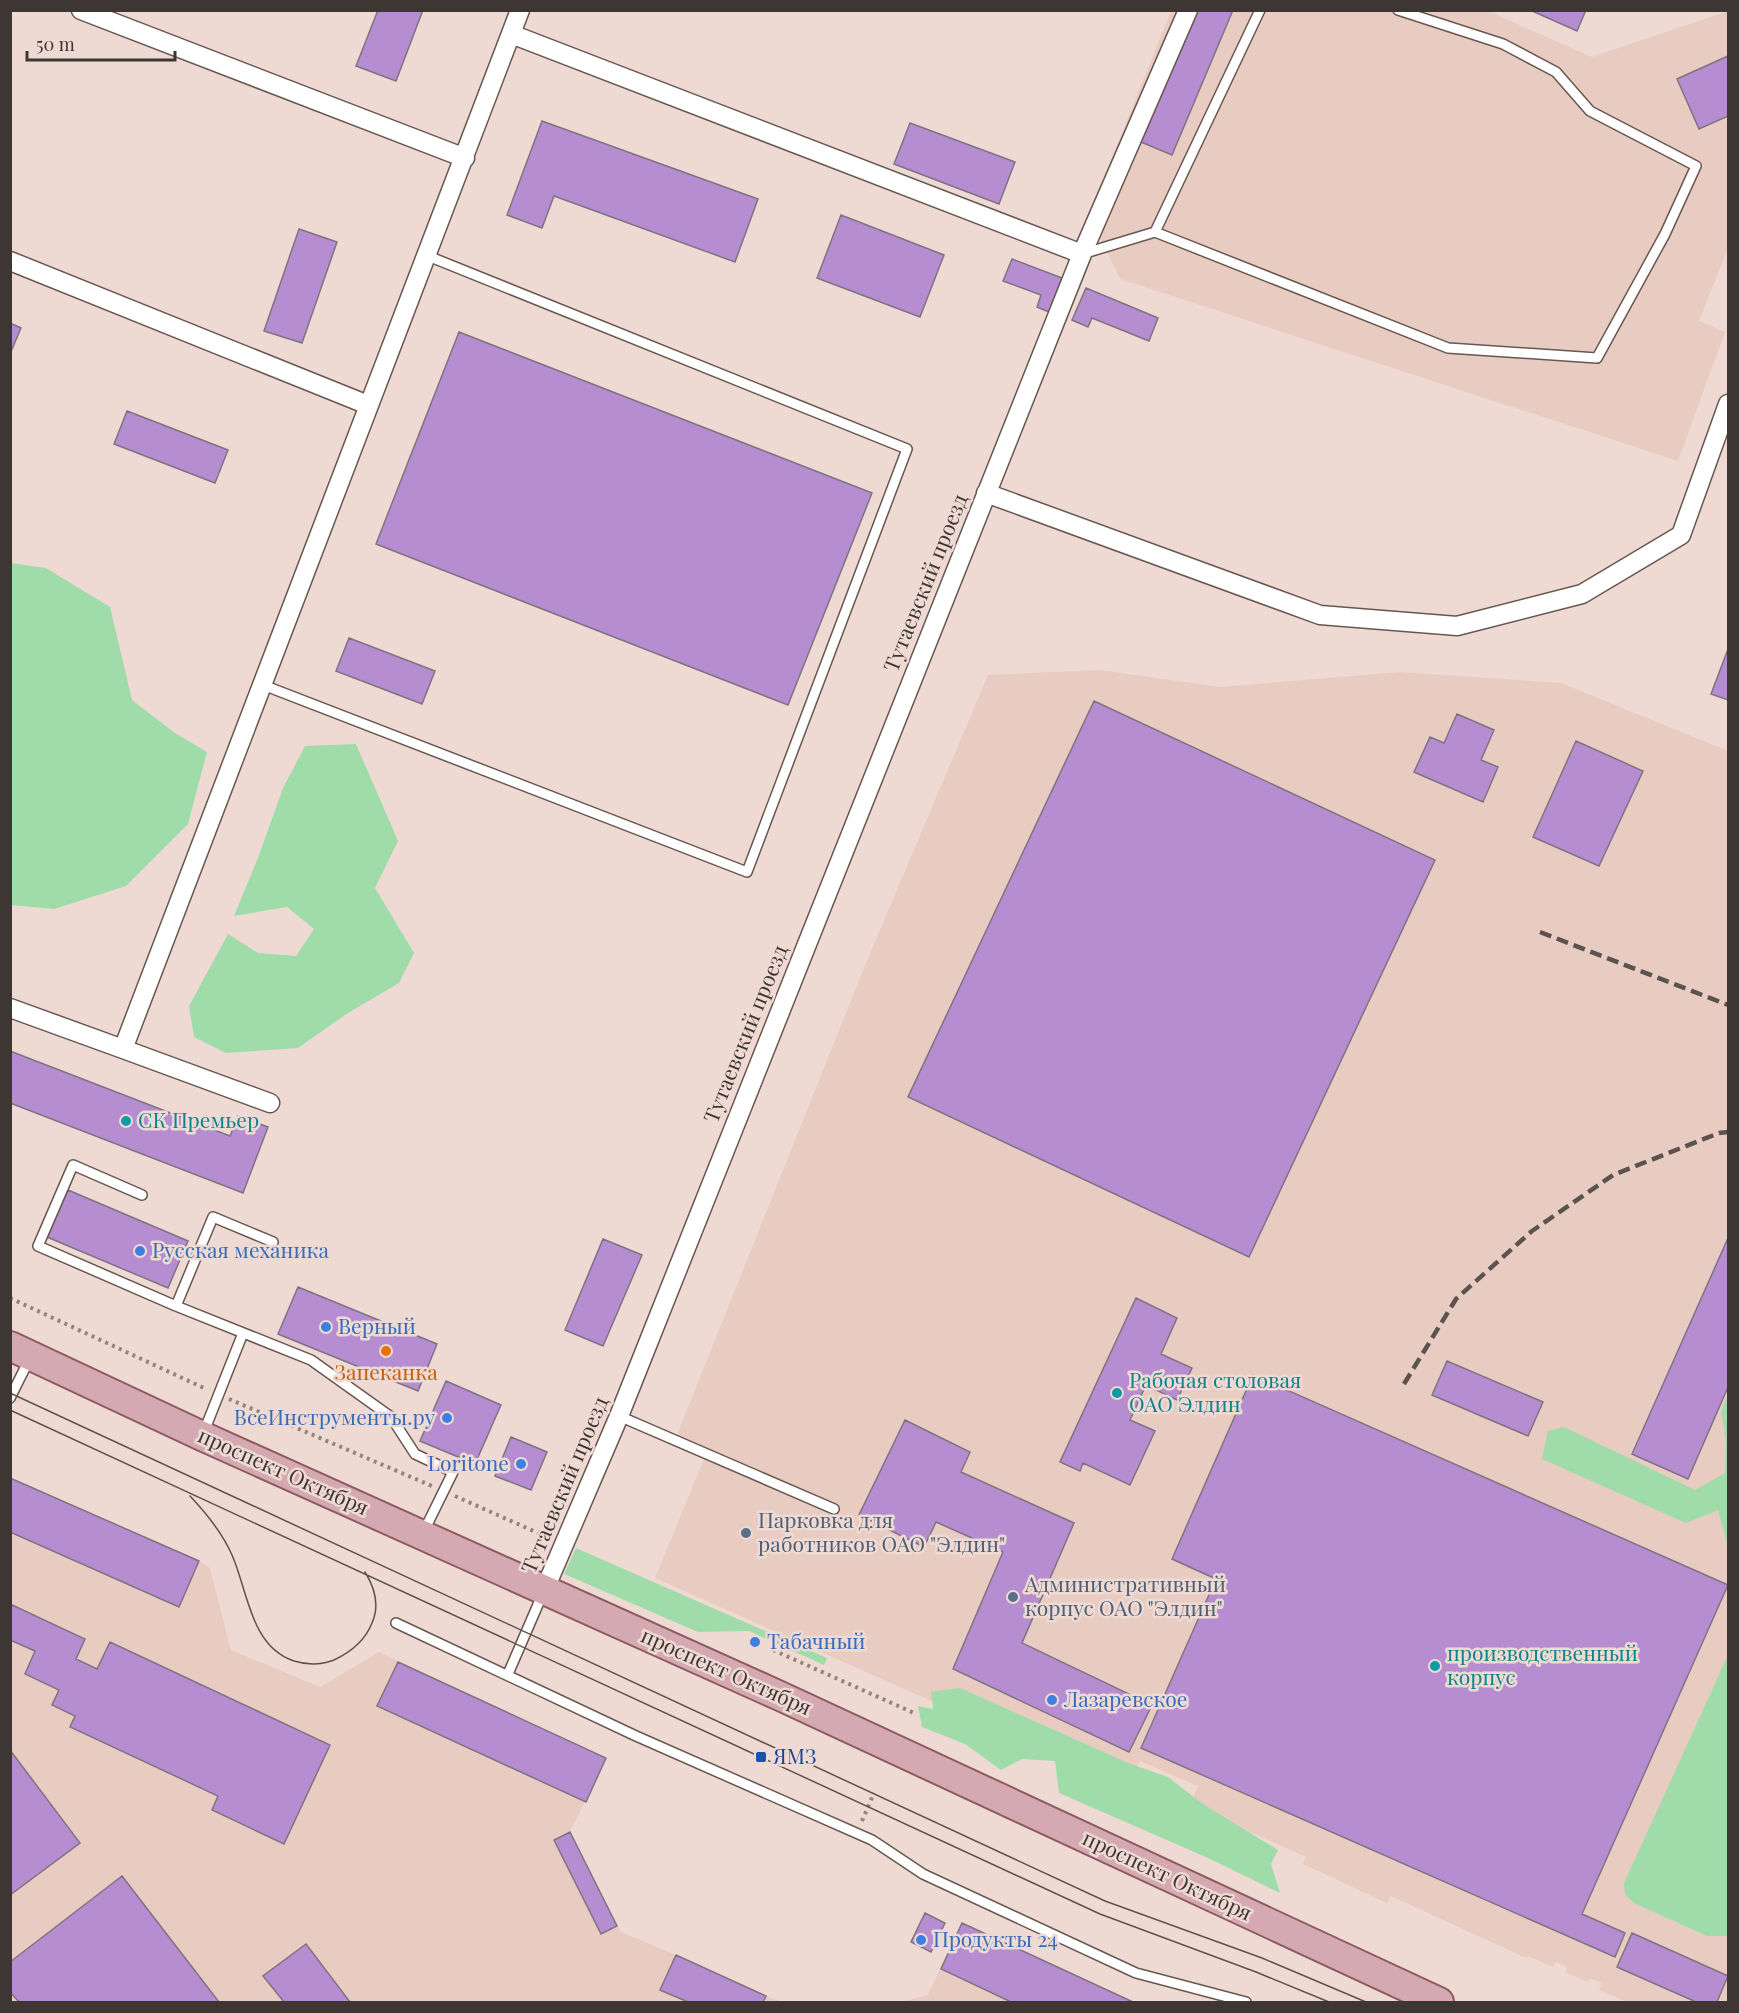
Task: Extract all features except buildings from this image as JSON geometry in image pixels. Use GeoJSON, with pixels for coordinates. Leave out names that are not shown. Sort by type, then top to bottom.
{"type":"FeatureCollection","features":[{"type":"Feature","properties":{"kind":"main road","name":"проспект Октября"},"geometry":{"type":"LineString","coordinates":[[21,1351],[202,1436],[780,1696],[1439,2002]]}},
{"type":"Feature","properties":{"kind":"street"},"geometry":{"type":"LineString","coordinates":[[81,10],[465,158]]}},
{"type":"Feature","properties":{"kind":"street"},"geometry":{"type":"LineString","coordinates":[[123,1049],[368,405],[428,256],[520,10]]}},
{"type":"Feature","properties":{"kind":"street","name":"Тутаевский проезд"},"geometry":{"type":"LineString","coordinates":[[544,1591],[619,1416],[1082,254],[1188,10]]}},
{"type":"Feature","properties":{"kind":"street"},"geometry":{"type":"LineString","coordinates":[[511,34],[1082,254]]}},
{"type":"Feature","properties":{"kind":"street"},"geometry":{"type":"LineString","coordinates":[[10,261],[368,405]]}},
{"type":"Feature","properties":{"kind":"street"},"geometry":{"type":"LineString","coordinates":[[986,493],[1320,615],[1457,626],[1582,594],[1681,535],[1728,404]]}},
{"type":"Feature","properties":{"kind":"street"},"geometry":{"type":"LineString","coordinates":[[10,1008],[270,1103]]}},
{"type":"Feature","properties":{"kind":"lane"},"geometry":{"type":"LineString","coordinates":[[1155,232],[1260,10]]}},
{"type":"Feature","properties":{"kind":"lane"},"geometry":{"type":"LineString","coordinates":[[1082,254],[1155,232],[1448,348],[1597,358],[1665,234],[1696,166],[1590,111],[1556,72],[1503,44],[1398,10]]}},
{"type":"Feature","properties":{"kind":"lane"},"geometry":{"type":"LineString","coordinates":[[263,685],[747,872],[907,450],[428,256]]}},
{"type":"Feature","properties":{"kind":"lane"},"geometry":{"type":"LineString","coordinates":[[142,1195],[73,1165],[38,1245],[176,1306],[310,1360],[391,1417],[414,1454],[453,1472],[422,1535]]}},
{"type":"Feature","properties":{"kind":"lane"},"geometry":{"type":"LineString","coordinates":[[176,1306],[213,1217],[273,1242]]}},
{"type":"Feature","properties":{"kind":"lane"},"geometry":{"type":"LineString","coordinates":[[202,1436],[243,1333]]}},
{"type":"Feature","properties":{"kind":"lane"},"geometry":{"type":"LineString","coordinates":[[10,1398],[21,1351]]}},
{"type":"Feature","properties":{"kind":"lane"},"geometry":{"type":"LineString","coordinates":[[619,1416],[834,1509]]}},
{"type":"Feature","properties":{"kind":"lane"},"geometry":{"type":"LineString","coordinates":[[508,1674],[544,1591]]}},
{"type":"Feature","properties":{"kind":"lane"},"geometry":{"type":"LineString","coordinates":[[396,1623],[636,1736],[872,1840],[923,1874],[1136,1973],[1246,2002]]}},
{"type":"Feature","properties":{"kind":"path"},"geometry":{"type":"LineString","coordinates":[[10,1298],[219,1394],[565,1545]]}},
{"type":"Feature","properties":{"kind":"path"},"geometry":{"type":"LineString","coordinates":[[773,1650],[914,1713]]}},
{"type":"Feature","properties":{"kind":"shaded area"},"geometry":{"type":"Polygon","coordinates":[[[1171,11],[1488,11],[1592,57],[1728,11],[1728,248],[1699,321],[1725,332],[1678,461],[1120,279],[1089,214],[1171,11]]]}},
{"type":"Feature","properties":{"kind":"shaded area"},"geometry":{"type":"Polygon","coordinates":[[[1100,670],[1220,687],[1400,672],[1561,683],[1728,751],[1728,2002],[1627,2002],[1599,1990],[1602,1983],[1590,1978],[1588,1982],[1566,1973],[1567,1967],[1556,1962],[1553,1967],[1528,1956],[1526,1958],[1391,1896],[1387,1903],[1303,1864],[1306,1857],[1190,1805],[1198,1786],[1140,1761],[1133,1776],[949,1709],[655,1578],[704,1459],[673,1445],[866,963],[988,675],[1100,670]]]}},
{"type":"Feature","properties":{"kind":"shaded area"},"geometry":{"type":"Polygon","coordinates":[[[10,1478],[199,1561],[210,1568],[231,1650],[320,1687],[379,1652],[606,1758],[570,1832],[621,1932],[781,2002],[11,2002],[10,1478]]]}},
{"type":"Feature","properties":{"kind":"shaded area"},"geometry":{"type":"Polygon","coordinates":[[[962,1923],[1133,2002],[901,2002],[928,1995],[962,1923]]]}},
{"type":"Feature","properties":{"kind":"green space"},"geometry":{"type":"Polygon","coordinates":[[[10,563],[46,568],[110,607],[132,700],[175,733],[207,752],[188,824],[126,886],[54,909],[11,905],[10,563]]]}},
{"type":"Feature","properties":{"kind":"green space"},"geometry":{"type":"Polygon","coordinates":[[[356,744],[398,841],[375,888],[414,953],[399,983],[348,1013],[298,1048],[226,1053],[194,1037],[189,1006],[228,934],[258,953],[296,956],[314,929],[287,907],[234,916],[283,788],[305,746],[356,744]]]}},
{"type":"Feature","properties":{"kind":"green space"},"geometry":{"type":"Polygon","coordinates":[[[1728,1395],[1728,1547],[1718,1510],[1686,1523],[1542,1459],[1548,1431],[1564,1427],[1695,1490],[1725,1473],[1726,1440],[1721,1412],[1728,1395]]]}},
{"type":"Feature","properties":{"kind":"green space"},"geometry":{"type":"Polygon","coordinates":[[[576,1548],[827,1658],[824,1665],[749,1631],[698,1632],[564,1574],[576,1548]]]}},
{"type":"Feature","properties":{"kind":"green space"},"geometry":{"type":"Polygon","coordinates":[[[1728,1655],[1728,1936],[1707,1936],[1634,1903],[1625,1894],[1624,1883],[1728,1655]]]}},
{"type":"Feature","properties":{"kind":"green space"},"geometry":{"type":"Polygon","coordinates":[[[960,1688],[1128,1763],[1168,1777],[1203,1804],[1278,1850],[1271,1864],[1280,1893],[1208,1858],[1059,1793],[1055,1761],[1022,1759],[1001,1770],[965,1744],[922,1727],[918,1706],[933,1709],[931,1692],[960,1688]]]}},
{"type":"Feature","properties":{"kind":"tram line"},"geometry":{"type":"LineString","coordinates":[[10,1393],[1105,1901],[1262,1958],[1366,2002]]}},
{"type":"Feature","properties":{"kind":"tram line"},"geometry":{"type":"LineString","coordinates":[[10,1410],[1100,1914],[1256,1972],[1329,2002]]}},
{"type":"Feature","properties":{"kind":"tram line"},"geometry":{"type":"LineString","coordinates":[[190,1496],[224,1539],[259,1630],[279,1654],[294,1661],[314,1664],[329,1662],[346,1653],[361,1641],[369,1629],[376,1610],[374,1590],[365,1572]]}},
{"type":"Feature","properties":{"kind":"railway"},"geometry":{"type":"LineString","coordinates":[[1540,932],[1728,1005]]}},
{"type":"Feature","properties":{"kind":"railway"},"geometry":{"type":"LineString","coordinates":[[1404,1384],[1456,1299],[1532,1231],[1613,1175],[1719,1133],[1728,1132]]}},
{"type":"Feature","properties":{"kind":"place","name":"СК Премьер"},"geometry":{"type":"Point","coordinates":[126,1121]}},
{"type":"Feature","properties":{"kind":"place","name":"Русская механика"},"geometry":{"type":"Point","coordinates":[140,1251]}},
{"type":"Feature","properties":{"kind":"place","name":"Верный"},"geometry":{"type":"Point","coordinates":[326,1327]}},
{"type":"Feature","properties":{"kind":"place","name":"Запеканка"},"geometry":{"type":"Point","coordinates":[386,1351]}},
{"type":"Feature","properties":{"kind":"place","name":"Рабочая столовая ОАО Элдин"},"geometry":{"type":"Point","coordinates":[1117,1393]}},
{"type":"Feature","properties":{"kind":"place","name":"ВсеИнструменты.ру"},"geometry":{"type":"Point","coordinates":[447,1418]}},
{"type":"Feature","properties":{"kind":"place","name":"Loritone"},"geometry":{"type":"Point","coordinates":[521,1464]}},
{"type":"Feature","properties":{"kind":"place","name":"Парковка для работников ОАО \"Элдин\""},"geometry":{"type":"Point","coordinates":[746,1533]}},
{"type":"Feature","properties":{"kind":"place","name":"Административный корпус ОАО \"Элдин\""},"geometry":{"type":"Point","coordinates":[1013,1597]}},
{"type":"Feature","properties":{"kind":"place","name":"Табачный"},"geometry":{"type":"Point","coordinates":[755,1642]}},
{"type":"Feature","properties":{"kind":"place","name":"производственный корпус"},"geometry":{"type":"Point","coordinates":[1435,1666]}},
{"type":"Feature","properties":{"kind":"place","name":"Лазаревское"},"geometry":{"type":"Point","coordinates":[1052,1700]}},
{"type":"Feature","properties":{"kind":"place","name":"ЯМЗ"},"geometry":{"type":"Point","coordinates":[761,1757]}},
{"type":"Feature","properties":{"kind":"place","name":"Продукты 24"},"geometry":{"type":"Point","coordinates":[921,1940]}}]}
